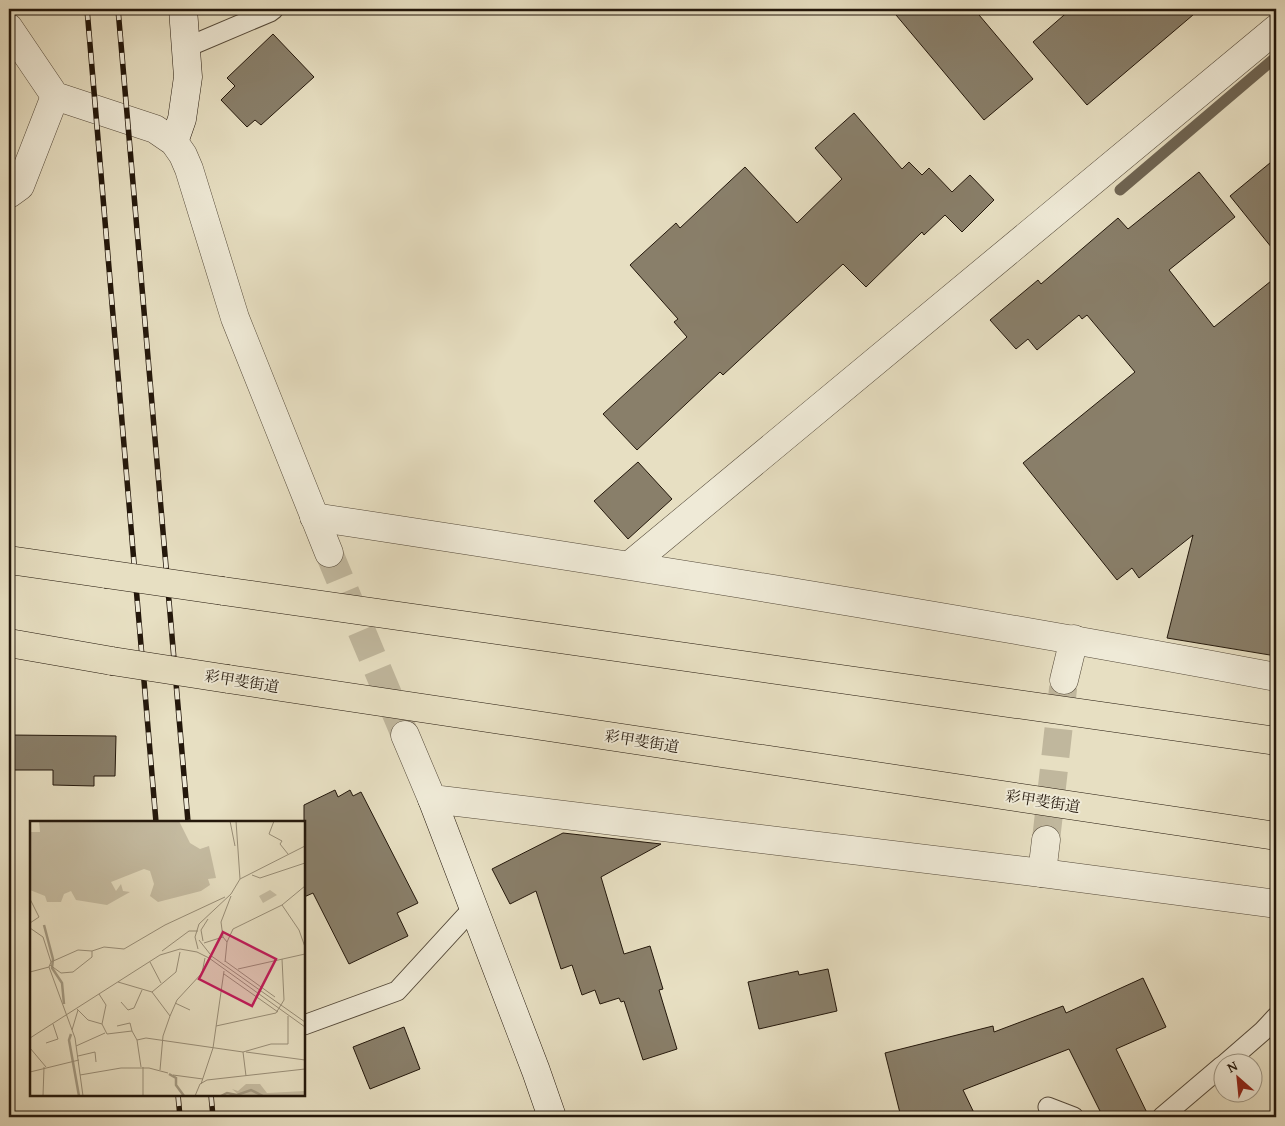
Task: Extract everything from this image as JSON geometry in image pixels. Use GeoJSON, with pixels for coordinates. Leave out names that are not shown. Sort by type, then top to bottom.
{"type":"FeatureCollection","features":[{"type":"Feature","properties":{"kind":"highway"},"geometry":{"type":"LineString","coordinates":[[9,560],[1276,741]]}},
{"type":"Feature","properties":{"kind":"highway","name":"彩甲斐街道"},"geometry":{"type":"LineString","coordinates":[[9,643],[228,679],[1276,836]]}},
{"type":"Feature","properties":{"kind":"street"},"geometry":{"type":"LineString","coordinates":[[174,142],[182,119],[188,77],[183,9]]}},
{"type":"Feature","properties":{"kind":"street"},"geometry":{"type":"LineString","coordinates":[[9,28],[55,96],[155,129],[174,142],[183,155],[235,318],[329,553]]}},
{"type":"Feature","properties":{"kind":"street"},"geometry":{"type":"LineString","coordinates":[[630,565],[1276,29]]}},
{"type":"Feature","properties":{"kind":"street"},"geometry":{"type":"LineString","coordinates":[[9,194],[20,186],[55,96]]}},
{"type":"Feature","properties":{"kind":"street"},"geometry":{"type":"LineString","coordinates":[[314,517],[630,565],[1074,639],[1276,677]]}},
{"type":"Feature","properties":{"kind":"street"},"geometry":{"type":"LineString","coordinates":[[1064,680],[1074,639]]}},
{"type":"Feature","properties":{"kind":"street"},"geometry":{"type":"LineString","coordinates":[[405,735],[474,908],[552,1117]]}},
{"type":"Feature","properties":{"kind":"street"},"geometry":{"type":"LineString","coordinates":[[432,799],[1042,873],[1276,904]]}},
{"type":"Feature","properties":{"kind":"street"},"geometry":{"type":"LineString","coordinates":[[1042,873],[1046,840]]}},
{"type":"Feature","properties":{"kind":"lane"},"geometry":{"type":"LineString","coordinates":[[185,48],[274,9]]}},
{"type":"Feature","properties":{"kind":"lane"},"geometry":{"type":"LineString","coordinates":[[305,1025],[397,991],[474,908]]}},
{"type":"Feature","properties":{"kind":"lane"},"geometry":{"type":"LineString","coordinates":[[1237,1054],[1276,1017]]}},
{"type":"Feature","properties":{"kind":"lane"},"geometry":{"type":"LineString","coordinates":[[1162,1117],[1212,1074]]}},
{"type":"Feature","properties":{"kind":"lane"},"geometry":{"type":"LineString","coordinates":[[1048,1107],[1074,1117]]}},
{"type":"Feature","properties":{"kind":"building"},"geometry":{"type":"Polygon","coordinates":[[[891,9],[974,9],[1033,79],[984,120],[891,9]]]}},
{"type":"Feature","properties":{"kind":"building"},"geometry":{"type":"Polygon","coordinates":[[[1071,9],[1200,9],[1087,105],[1033,42],[1071,9]]]}},
{"type":"Feature","properties":{"kind":"building"},"geometry":{"type":"Polygon","coordinates":[[[273,34],[314,77],[261,125],[255,120],[247,127],[221,100],[235,86],[227,78],[273,34]]]}},
{"type":"Feature","properties":{"kind":"building"},"geometry":{"type":"Polygon","coordinates":[[[854,113],[902,169],[909,162],[922,175],[929,168],[952,192],[970,175],[994,200],[962,232],[945,215],[924,235],[922,232],[866,287],[843,264],[723,375],[720,372],[637,450],[603,414],[687,337],[674,322],[678,319],[630,265],[676,223],[680,228],[745,167],[797,223],[842,179],[815,148],[854,113]]]}},
{"type":"Feature","properties":{"kind":"building"},"geometry":{"type":"Polygon","coordinates":[[[1276,158],[1276,253],[1230,196],[1276,158]]]}},
{"type":"Feature","properties":{"kind":"building"},"geometry":{"type":"Polygon","coordinates":[[[1199,172],[1235,217],[1169,270],[1214,327],[1276,277],[1276,656],[1167,638],[1193,535],[1139,578],[1132,568],[1117,580],[1023,463],[1135,372],[1087,315],[1082,319],[1079,315],[1037,350],[1028,339],[1016,349],[990,320],[1038,280],[1041,284],[1118,218],[1128,229],[1199,172]]]}},
{"type":"Feature","properties":{"kind":"building"},"geometry":{"type":"Polygon","coordinates":[[[638,462],[672,499],[628,539],[594,501],[638,462]]]}},
{"type":"Feature","properties":{"kind":"building"},"geometry":{"type":"Polygon","coordinates":[[[9,735],[116,736],[115,776],[94,776],[94,786],[53,785],[53,770],[9,770],[9,735]]]}},
{"type":"Feature","properties":{"kind":"building"},"geometry":{"type":"Polygon","coordinates":[[[335,790],[338,797],[350,790],[353,796],[361,792],[418,903],[397,913],[408,936],[349,964],[313,893],[305,897],[304,805],[335,790]]]}},
{"type":"Feature","properties":{"kind":"building"},"geometry":{"type":"Polygon","coordinates":[[[563,833],[661,844],[601,877],[624,954],[650,946],[663,989],[659,990],[677,1049],[643,1060],[624,1001],[621,1002],[619,998],[600,1004],[595,990],[582,995],[572,965],[561,969],[536,891],[510,904],[492,869],[563,833]]]}},
{"type":"Feature","properties":{"kind":"building"},"geometry":{"type":"Polygon","coordinates":[[[828,969],[837,1011],[759,1029],[748,982],[798,971],[799,975],[828,969]]]}},
{"type":"Feature","properties":{"kind":"building"},"geometry":{"type":"Polygon","coordinates":[[[1143,978],[1166,1027],[1116,1049],[1149,1117],[1103,1117],[1069,1049],[963,1090],[976,1117],[901,1117],[885,1053],[993,1026],[994,1032],[1063,1006],[1066,1013],[1143,978]]]}},
{"type":"Feature","properties":{"kind":"building"},"geometry":{"type":"Polygon","coordinates":[[[404,1027],[420,1069],[370,1089],[353,1047],[404,1027]]]}},
{"type":"Feature","properties":{"kind":"waterway"},"geometry":{"type":"LineString","coordinates":[[1120,190],[1276,57]]}},
{"type":"Feature","properties":{"kind":"tunnel"},"geometry":{"type":"LineString","coordinates":[[329,553],[405,735]]}},
{"type":"Feature","properties":{"kind":"tunnel"},"geometry":{"type":"LineString","coordinates":[[1046,840],[1064,680]]}},
{"type":"Feature","properties":{"kind":"railway"},"geometry":{"type":"LineString","coordinates":[[87,9],[156,821]]}},
{"type":"Feature","properties":{"kind":"railway"},"geometry":{"type":"LineString","coordinates":[[118,9],[188,821]]}},
{"type":"Feature","properties":{"kind":"railway"},"geometry":{"type":"LineString","coordinates":[[178,1096],[180,1117]]}},
{"type":"Feature","properties":{"kind":"railway"},"geometry":{"type":"LineString","coordinates":[[211,1096],[213,1117]]}}]}
